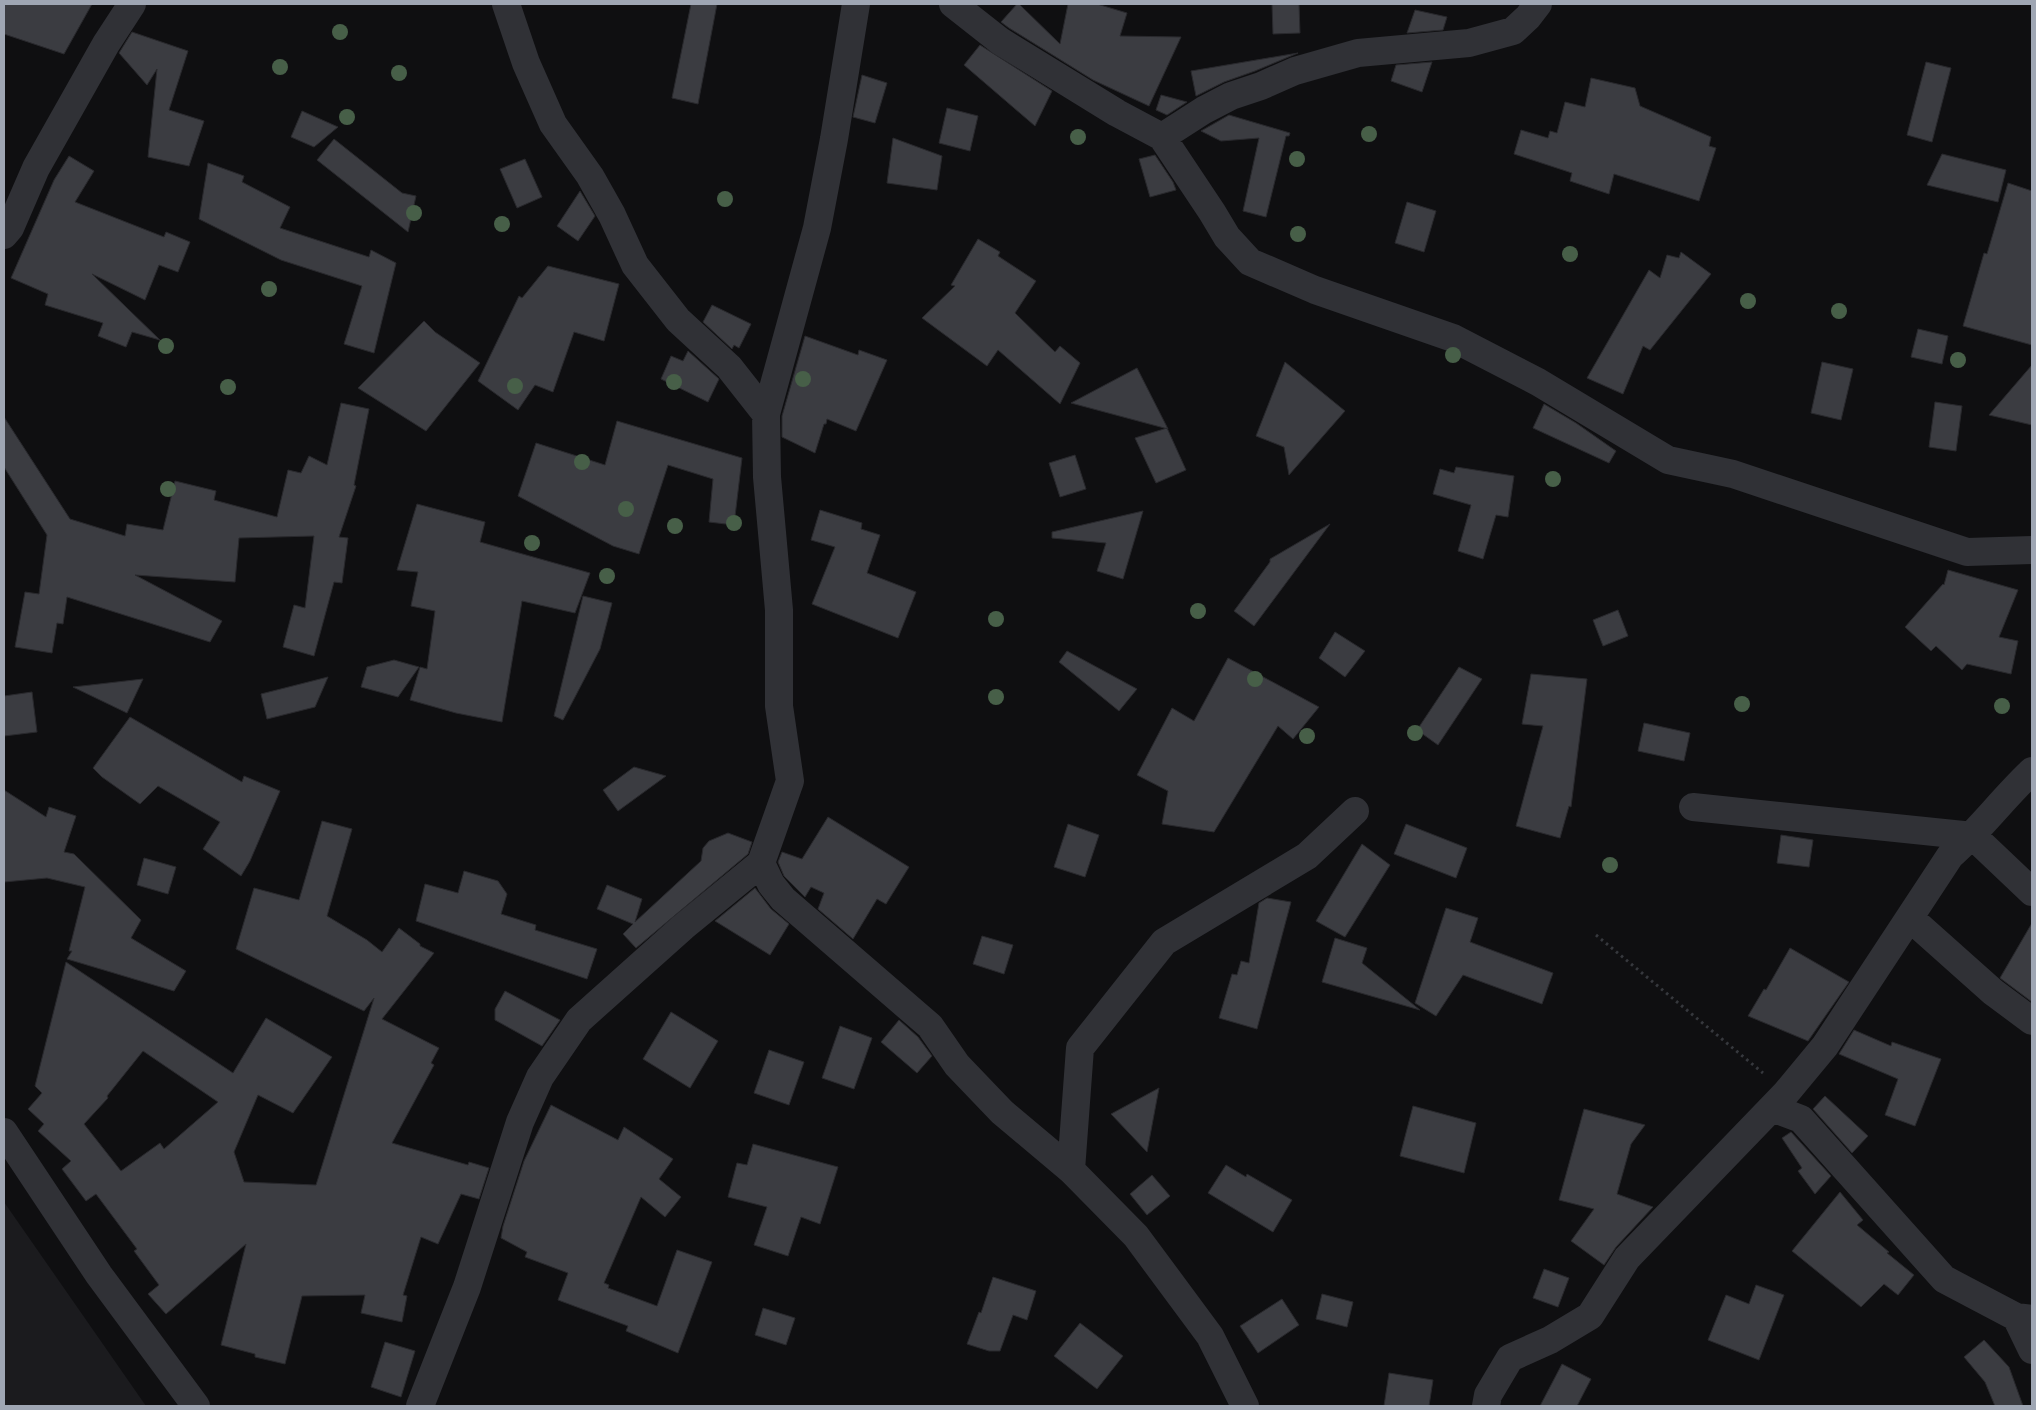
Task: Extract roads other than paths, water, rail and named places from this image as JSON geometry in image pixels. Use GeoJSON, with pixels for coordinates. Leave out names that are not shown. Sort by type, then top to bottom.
{"type":"FeatureCollection","features":[{"type":"Feature","properties":{"kind":"street"},"geometry":{"type":"LineString","coordinates":[[4,235],[10,228],[36,168],[106,44],[132,4]]}},
{"type":"Feature","properties":{"kind":"street"},"geometry":{"type":"LineString","coordinates":[[506,4],[526,63],[553,124],[590,176],[612,215],[636,265],[678,320],[729,367],[766,414]]}},
{"type":"Feature","properties":{"kind":"street"},"geometry":{"type":"LineString","coordinates":[[420,1406],[467,1287],[520,1122],[540,1077],[579,1020],[683,926],[761,863],[790,781],[779,706],[779,610],[767,477],[766,414],[817,228],[856,4]]}},
{"type":"Feature","properties":{"kind":"street"},"geometry":{"type":"LineString","coordinates":[[953,4],[1000,41],[1117,113],[1162,137],[1227,237],[1250,262],[1315,290],[1453,338],[1538,382],[1668,460],[1733,474],[1966,552],[2032,550]]}},
{"type":"Feature","properties":{"kind":"street"},"geometry":{"type":"LineString","coordinates":[[1162,137],[1204,110],[1231,96],[1261,86],[1295,71],[1358,53],[1469,43],[1495,36],[1512,31],[1528,17],[1538,4]]}},
{"type":"Feature","properties":{"kind":"street"},"geometry":{"type":"LineString","coordinates":[[1486,1406],[1488,1395],[1510,1358],[1550,1340],[1590,1316],[1626,1258],[1779,1100],[1825,1046],[1950,856],[1973,836],[2007,795],[2032,772]]}},
{"type":"Feature","properties":{"kind":"street"},"geometry":{"type":"LineString","coordinates":[[1693,807],[1973,836],[2032,892]]}},
{"type":"Feature","properties":{"kind":"street"},"geometry":{"type":"LineString","coordinates":[[1071,1170],[1080,1048],[1164,942],[1307,856],[1355,811]]}},
{"type":"Feature","properties":{"kind":"street"},"geometry":{"type":"LineString","coordinates":[[761,863],[771,884],[783,899],[865,972],[930,1026],[957,1065],[1002,1112],[1071,1170],[1136,1236],[1210,1336],[1245,1406]]}},
{"type":"Feature","properties":{"kind":"street"},"geometry":{"type":"LineString","coordinates":[[1910,918],[1993,992],[2032,1021]]}},
{"type":"Feature","properties":{"kind":"street"},"geometry":{"type":"LineString","coordinates":[[1779,1100],[1801,1119],[1944,1279],[2024,1318],[2032,1350]]}},
{"type":"Feature","properties":{"kind":"street"},"geometry":{"type":"LineString","coordinates":[[4,1132],[99,1274],[196,1406]]}}]}
